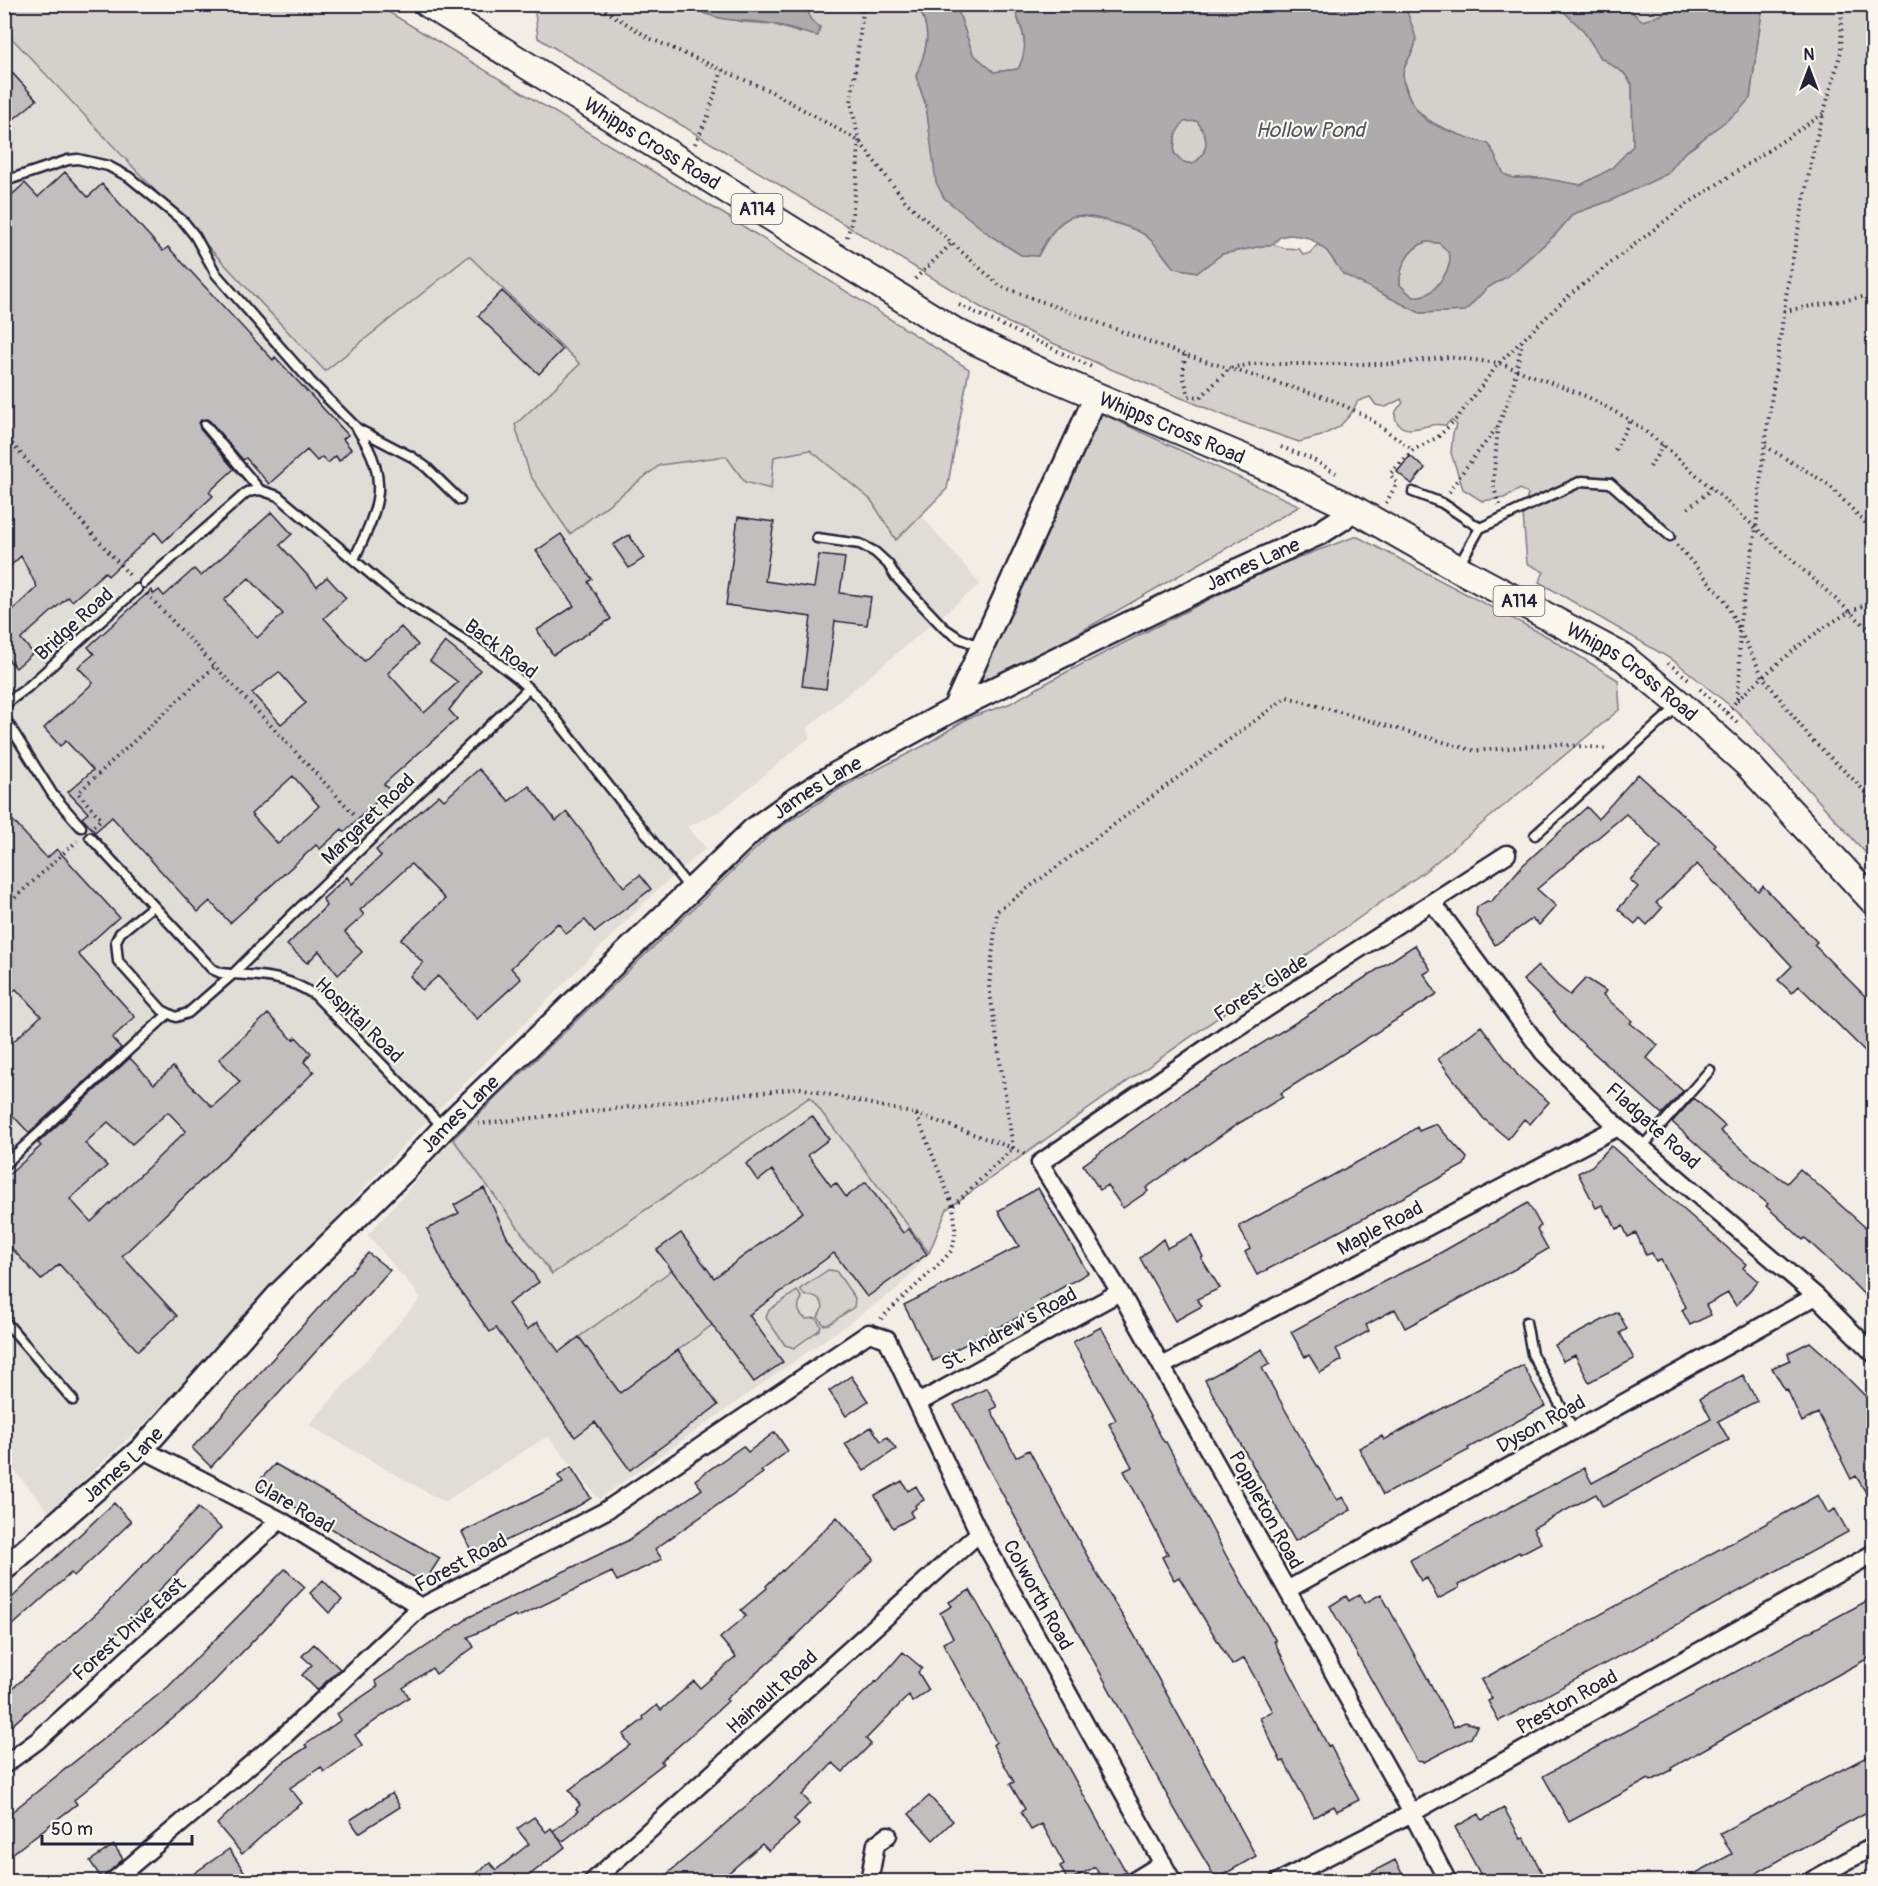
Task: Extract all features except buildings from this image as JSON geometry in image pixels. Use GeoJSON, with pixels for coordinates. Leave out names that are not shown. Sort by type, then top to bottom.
{"type":"FeatureCollection","features":[{"type":"Feature","properties":{"kind":"main road","name":"Whipps Cross Road"},"geometry":{"type":"LineString","coordinates":[[428,4],[956,332],[1019,362],[1098,383],[1352,508],[1457,568],[1623,657],[1747,764],[1874,902]]}},
{"type":"Feature","properties":{"kind":"street"},"geometry":{"type":"LineString","coordinates":[[954,709],[1098,383]]}},
{"type":"Feature","properties":{"kind":"street","name":"James Lane"},"geometry":{"type":"LineString","coordinates":[[4,1569],[142,1449],[281,1292],[404,1171],[444,1128],[753,830],[796,798],[954,709],[1238,570],[1320,533],[1342,519],[1352,508]]}},
{"type":"Feature","properties":{"kind":"street","name":"Forest Glade"},"geometry":{"type":"LineString","coordinates":[[1040,1163],[1227,1034],[1507,854]]}},
{"type":"Feature","properties":{"kind":"street","name":"Fladgate Road"},"geometry":{"type":"LineString","coordinates":[[1433,903],[1543,1052],[1618,1126],[1816,1296],[1874,1354]]}},
{"type":"Feature","properties":{"kind":"street","name":"Maple Road"},"geometry":{"type":"LineString","coordinates":[[1162,1366],[1618,1126]]}},
{"type":"Feature","properties":{"kind":"street","name":"Poppleton Road"},"geometry":{"type":"LineString","coordinates":[[1040,1163],[1120,1292],[1448,1881]]}},
{"type":"Feature","properties":{"kind":"street","name":"St. Andrew's Road"},"geometry":{"type":"LineString","coordinates":[[918,1403],[1120,1292]]}},
{"type":"Feature","properties":{"kind":"street","name":"Dyson Road"},"geometry":{"type":"LineString","coordinates":[[1287,1590],[1816,1296]]}},
{"type":"Feature","properties":{"kind":"street","name":"Colworth Road"},"geometry":{"type":"LineString","coordinates":[[869,1333],[886,1339],[979,1533],[1173,1881]]}},
{"type":"Feature","properties":{"kind":"street","name":"Forest Road"},"geometry":{"type":"LineString","coordinates":[[112,1881],[285,1735],[421,1607],[605,1511],[869,1333]]}},
{"type":"Feature","properties":{"kind":"street","name":"Clare Road"},"geometry":{"type":"LineString","coordinates":[[142,1449],[280,1520],[421,1607]]}},
{"type":"Feature","properties":{"kind":"street","name":"Forest Drive East"},"geometry":{"type":"LineString","coordinates":[[4,1765],[37,1741],[280,1520]]}},
{"type":"Feature","properties":{"kind":"street","name":"Hainault Road"},"geometry":{"type":"LineString","coordinates":[[592,1881],[979,1533]]}},
{"type":"Feature","properties":{"kind":"street","name":"Preston Road"},"geometry":{"type":"LineString","coordinates":[[1278,1881],[1412,1813],[1874,1553]]}},
{"type":"Feature","properties":{"kind":"street"},"geometry":{"type":"LineString","coordinates":[[869,1881],[876,1844],[888,1834]]}},
{"type":"Feature","properties":{"kind":"street"},"geometry":{"type":"LineString","coordinates":[[1809,1881],[1874,1845]]}},
{"type":"Feature","properties":{"kind":"street"},"geometry":{"type":"LineString","coordinates":[[1132,1881],[1163,1863]]}},
{"type":"Feature","properties":{"kind":"lane"},"geometry":{"type":"LineString","coordinates":[[4,178],[11,179],[68,160],[78,159],[108,166],[129,177],[184,222],[195,236],[216,274],[310,381],[358,429],[375,459],[379,491],[367,532],[354,559]]}},
{"type":"Feature","properties":{"kind":"lane"},"geometry":{"type":"LineString","coordinates":[[205,424],[260,490]]}},
{"type":"Feature","properties":{"kind":"lane"},"geometry":{"type":"LineString","coordinates":[[358,429],[397,447],[412,457],[426,467],[460,500]]}},
{"type":"Feature","properties":{"kind":"lane"},"geometry":{"type":"LineString","coordinates":[[1457,568],[1480,528],[1582,482],[1610,483],[1670,536]]}},
{"type":"Feature","properties":{"kind":"lane","name":"Bridge Road"},"geometry":{"type":"LineString","coordinates":[[4,705],[28,687],[247,492],[260,490]]}},
{"type":"Feature","properties":{"kind":"lane","name":"Back Road"},"geometry":{"type":"LineString","coordinates":[[260,490],[278,496],[399,598],[486,654],[541,700],[690,890]]}},
{"type":"Feature","properties":{"kind":"lane"},"geometry":{"type":"LineString","coordinates":[[1413,492],[1442,503],[1480,528]]}},
{"type":"Feature","properties":{"kind":"lane"},"geometry":{"type":"LineString","coordinates":[[817,538],[860,544],[875,552],[944,628],[960,638],[983,647]]}},
{"type":"Feature","properties":{"kind":"lane","name":"Margaret Road"},"geometry":{"type":"LineString","coordinates":[[233,974],[528,689]]}},
{"type":"Feature","properties":{"kind":"lane"},"geometry":{"type":"LineString","coordinates":[[1535,836],[1680,704]]}},
{"type":"Feature","properties":{"kind":"lane","name":"Hospital Road"},"geometry":{"type":"LineString","coordinates":[[4,717],[53,795],[204,962],[221,973],[278,978],[298,984],[315,995],[444,1128]]}},
{"type":"Feature","properties":{"kind":"lane"},"geometry":{"type":"LineString","coordinates":[[153,906],[120,933],[116,941],[116,951],[118,961],[125,970],[168,1014],[176,1017],[188,1013],[233,974]]}},
{"type":"Feature","properties":{"kind":"lane"},"geometry":{"type":"LineString","coordinates":[[4,1165],[168,1014]]}},
{"type":"Feature","properties":{"kind":"lane"},"geometry":{"type":"LineString","coordinates":[[1642,1147],[1710,1070]]}},
{"type":"Feature","properties":{"kind":"lane"},"geometry":{"type":"LineString","coordinates":[[4,1320],[73,1400]]}},
{"type":"Feature","properties":{"kind":"lane"},"geometry":{"type":"LineString","coordinates":[[1526,1322],[1532,1354],[1574,1430]]}},
{"type":"Feature","properties":{"kind":"path"},"geometry":{"type":"LineString","coordinates":[[595,4],[649,38],[770,91],[859,141],[906,202],[1000,286],[1185,355],[1330,399],[1366,416],[1413,450]]}},
{"type":"Feature","properties":{"kind":"path"},"geometry":{"type":"LineString","coordinates":[[858,4],[863,15]]}},
{"type":"Feature","properties":{"kind":"path"},"geometry":{"type":"LineString","coordinates":[[856,243],[845,236],[851,224],[854,208],[859,141],[851,102],[864,4]]}},
{"type":"Feature","properties":{"kind":"path"},"geometry":{"type":"LineString","coordinates":[[1737,700],[1740,671],[1739,627],[1756,529],[1761,465],[1784,311],[1814,147],[1841,52],[1842,6],[1834,4]]}},
{"type":"Feature","properties":{"kind":"path","name":"Whipps Cross Road"},"geometry":{"type":"LineString","coordinates":[[686,138],[695,144],[708,117],[722,70]]}},
{"type":"Feature","properties":{"kind":"path"},"geometry":{"type":"LineString","coordinates":[[1386,503],[1397,483],[1390,474],[1413,450],[1437,437],[1458,417],[1499,363],[1567,297],[1683,207],[1823,114]]}},
{"type":"Feature","properties":{"kind":"path"},"geometry":{"type":"LineString","coordinates":[[915,279],[952,243]]}},
{"type":"Feature","properties":{"kind":"path"},"geometry":{"type":"LineString","coordinates":[[905,273],[924,284]]}},
{"type":"Feature","properties":{"kind":"path"},"geometry":{"type":"LineString","coordinates":[[1784,311],[1874,295]]}},
{"type":"Feature","properties":{"kind":"path","name":"Whipps Cross Road"},"geometry":{"type":"LineString","coordinates":[[951,300],[1098,383]]}},
{"type":"Feature","properties":{"kind":"path"},"geometry":{"type":"LineString","coordinates":[[1502,518],[1494,484],[1498,427],[1513,387],[1522,341]]}},
{"type":"Feature","properties":{"kind":"path"},"geometry":{"type":"LineString","coordinates":[[1185,355],[1183,376],[1189,396],[1201,397],[1230,368],[1252,364],[1392,364],[1448,357],[1499,363],[1588,397],[1630,420],[1663,445],[1874,634]]}},
{"type":"Feature","properties":{"kind":"path"},"geometry":{"type":"LineString","coordinates":[[1615,450],[1630,420]]}},
{"type":"Feature","properties":{"kind":"path"},"geometry":{"type":"LineString","coordinates":[[1442,503],[1464,470],[1498,427]]}},
{"type":"Feature","properties":{"kind":"path"},"geometry":{"type":"LineString","coordinates":[[4,435],[133,579]]}},
{"type":"Feature","properties":{"kind":"path"},"geometry":{"type":"LineString","coordinates":[[1650,468],[1663,445]]}},
{"type":"Feature","properties":{"kind":"path"},"geometry":{"type":"LineString","coordinates":[[1765,446],[1828,484],[1874,532]]}},
{"type":"Feature","properties":{"kind":"path"},"geometry":{"type":"LineString","coordinates":[[1280,447],[1312,459],[1345,478]]}},
{"type":"Feature","properties":{"kind":"path"},"geometry":{"type":"LineString","coordinates":[[1688,508],[1712,489]]}},
{"type":"Feature","properties":{"kind":"path"},"geometry":{"type":"LineString","coordinates":[[1670,536],[1724,599],[1763,677],[1811,739],[1874,802]]}},
{"type":"Feature","properties":{"kind":"path"},"geometry":{"type":"LineString","coordinates":[[140,587],[354,814]]}},
{"type":"Feature","properties":{"kind":"path"},"geometry":{"type":"LineString","coordinates":[[1727,712],[1737,700],[1809,636],[1849,610],[1874,601]]}},
{"type":"Feature","properties":{"kind":"path"},"geometry":{"type":"LineString","coordinates":[[93,827],[102,819],[78,792],[214,667]]}},
{"type":"Feature","properties":{"kind":"path"},"geometry":{"type":"LineString","coordinates":[[1013,1148],[989,986],[997,911],[1287,697],[1475,751],[1555,744],[1629,751]]}},
{"type":"Feature","properties":{"kind":"path"},"geometry":{"type":"LineString","coordinates":[[6,906],[85,833]]}},
{"type":"Feature","properties":{"kind":"path"},"geometry":{"type":"LineString","coordinates":[[444,1128],[800,1088],[916,1114],[1013,1148]]}},
{"type":"Feature","properties":{"kind":"path"},"geometry":{"type":"LineString","coordinates":[[869,1333],[891,1307],[951,1251],[956,1230],[954,1206],[916,1114]]}},
{"type":"Feature","properties":{"kind":"path"},"geometry":{"type":"LineString","coordinates":[[954,1206],[1013,1148]]}},
{"type":"Feature","properties":{"kind":"shaded area"},"geometry":{"type":"Polygon","coordinates":[[[5,5],[377,5],[727,216],[969,369],[947,489],[896,540],[871,500],[810,450],[774,457],[771,489],[745,482],[726,456],[660,465],[570,534],[530,475],[515,425],[580,364],[469,256],[325,371],[5,31],[5,5]]]}},
{"type":"Feature","properties":{"kind":"shaded area"},"geometry":{"type":"Polygon","coordinates":[[[534,5],[693,5],[705,14],[743,22],[772,24],[800,33],[810,19],[807,5],[917,5],[925,23],[927,40],[916,76],[926,106],[937,182],[991,236],[1021,255],[1038,256],[1058,226],[1075,216],[1112,222],[1132,229],[1154,243],[1174,268],[1198,272],[1222,254],[1273,244],[1284,248],[1299,249],[1304,255],[1310,253],[1318,244],[1327,251],[1343,274],[1420,313],[1465,311],[1487,288],[1508,276],[1555,235],[1573,214],[1612,200],[1667,174],[1683,154],[1750,98],[1762,11],[1760,5],[1873,5],[1873,861],[1739,713],[1676,662],[1539,582],[1544,572],[1527,563],[1523,514],[1528,494],[1520,489],[1504,498],[1482,501],[1463,489],[1451,453],[1453,433],[1457,425],[1451,420],[1446,425],[1407,429],[1399,425],[1395,417],[1396,410],[1403,403],[1401,399],[1386,407],[1376,405],[1370,397],[1358,401],[1350,415],[1339,427],[1321,436],[1299,442],[1238,421],[1108,368],[1000,319],[538,38],[534,5]]]}},
{"type":"Feature","properties":{"kind":"shaded area"},"geometry":{"type":"Polygon","coordinates":[[[956,5],[1013,5],[1023,34],[1026,54],[1018,69],[994,72],[973,54],[956,5]]]}},
{"type":"Feature","properties":{"kind":"shaded area"},"geometry":{"type":"Polygon","coordinates":[[[1065,5],[1118,5],[1101,13],[1065,5]]]}},
{"type":"Feature","properties":{"kind":"shaded area"},"geometry":{"type":"Polygon","coordinates":[[[1405,5],[1557,5],[1583,30],[1601,58],[1624,73],[1632,85],[1633,146],[1611,169],[1581,185],[1530,177],[1513,178],[1504,174],[1492,148],[1441,127],[1419,112],[1411,101],[1403,74],[1414,48],[1415,39],[1405,5]]]}},
{"type":"Feature","properties":{"kind":"shaded area"},"geometry":{"type":"Polygon","coordinates":[[[1627,5],[1676,5],[1661,15],[1643,21],[1627,5]]]}},
{"type":"Feature","properties":{"kind":"shaded area"},"geometry":{"type":"Polygon","coordinates":[[[4,32],[324,370],[469,256],[580,364],[515,425],[730,292],[980,584],[807,728],[809,738],[722,810],[687,827],[706,848],[657,890],[418,1130],[145,1423],[49,1512],[4,1458],[4,32]]]}},
{"type":"Feature","properties":{"kind":"shaded area"},"geometry":{"type":"Polygon","coordinates":[[[1184,121],[1197,121],[1204,133],[1205,149],[1193,164],[1183,162],[1174,153],[1176,130],[1184,121]]]}},
{"type":"Feature","properties":{"kind":"shaded area"},"geometry":{"type":"Polygon","coordinates":[[[1426,242],[1439,243],[1444,248],[1449,254],[1449,265],[1444,277],[1431,291],[1425,295],[1413,297],[1400,285],[1401,271],[1410,253],[1426,242]]]}},
{"type":"Feature","properties":{"kind":"shaded area"},"geometry":{"type":"Polygon","coordinates":[[[1096,411],[1300,506],[991,683],[978,683],[1096,411]]]}},
{"type":"Feature","properties":{"kind":"shaded area"},"geometry":{"type":"Polygon","coordinates":[[[1358,537],[1548,637],[1618,680],[1620,709],[1424,872],[947,1209],[929,1253],[810,1097],[552,1274],[453,1139],[773,832],[841,788],[925,745],[968,718],[1009,704],[1059,676],[1273,567],[1358,537]]]}},
{"type":"Feature","properties":{"kind":"shaded area"},"geometry":{"type":"Polygon","coordinates":[[[810,1097],[929,1253],[897,1289],[599,1499],[548,1436],[444,1502],[309,1425],[421,1298],[368,1235],[453,1139],[552,1274],[810,1097]]]}},
{"type":"Feature","properties":{"kind":"shaded area"},"geometry":{"type":"Polygon","coordinates":[[[672,1270],[712,1325],[620,1393],[579,1337],[672,1270]]]}},
{"type":"Feature","properties":{"kind":"shaded area"},"geometry":{"type":"Polygon","coordinates":[[[828,1270],[836,1271],[855,1298],[854,1307],[824,1325],[818,1317],[823,1307],[821,1301],[814,1296],[805,1296],[800,1289],[828,1270]]]}},
{"type":"Feature","properties":{"kind":"shaded area"},"geometry":{"type":"Polygon","coordinates":[[[797,1291],[802,1298],[799,1307],[801,1315],[806,1319],[816,1318],[821,1326],[819,1330],[794,1348],[785,1345],[766,1318],[769,1310],[797,1291]]]}},
{"type":"Feature","properties":{"kind":"water"},"geometry":{"type":"Polygon","coordinates":[[[693,5],[807,5],[810,19],[820,27],[818,36],[762,22],[722,19],[703,12],[693,5]]]}},
{"type":"Feature","properties":{"kind":"water","name":"Hollow Pond"},"geometry":{"type":"Polygon","coordinates":[[[917,5],[956,5],[973,54],[994,72],[1018,69],[1022,60],[1024,37],[1013,5],[1065,5],[1101,13],[1118,5],[1405,5],[1416,40],[1404,69],[1403,80],[1413,104],[1421,115],[1437,126],[1489,144],[1504,174],[1513,178],[1542,178],[1581,185],[1611,169],[1633,146],[1632,84],[1624,73],[1601,58],[1583,30],[1557,5],[1627,5],[1643,21],[1661,15],[1676,5],[1760,5],[1762,11],[1750,98],[1739,111],[1683,154],[1667,174],[1612,200],[1573,214],[1555,235],[1508,276],[1487,288],[1465,311],[1420,313],[1343,274],[1327,251],[1309,238],[1289,235],[1280,237],[1273,244],[1222,254],[1198,272],[1174,268],[1150,239],[1141,232],[1101,219],[1075,216],[1057,226],[1038,256],[1021,255],[991,236],[944,198],[936,182],[926,106],[916,76],[927,40],[925,23],[917,5]],[[1197,121],[1184,122],[1176,136],[1174,153],[1183,162],[1193,164],[1205,149],[1204,133],[1197,121]],[[1426,242],[1410,253],[1401,271],[1400,285],[1413,297],[1425,295],[1431,291],[1444,277],[1449,265],[1449,254],[1439,243],[1426,242]]]}}]}
